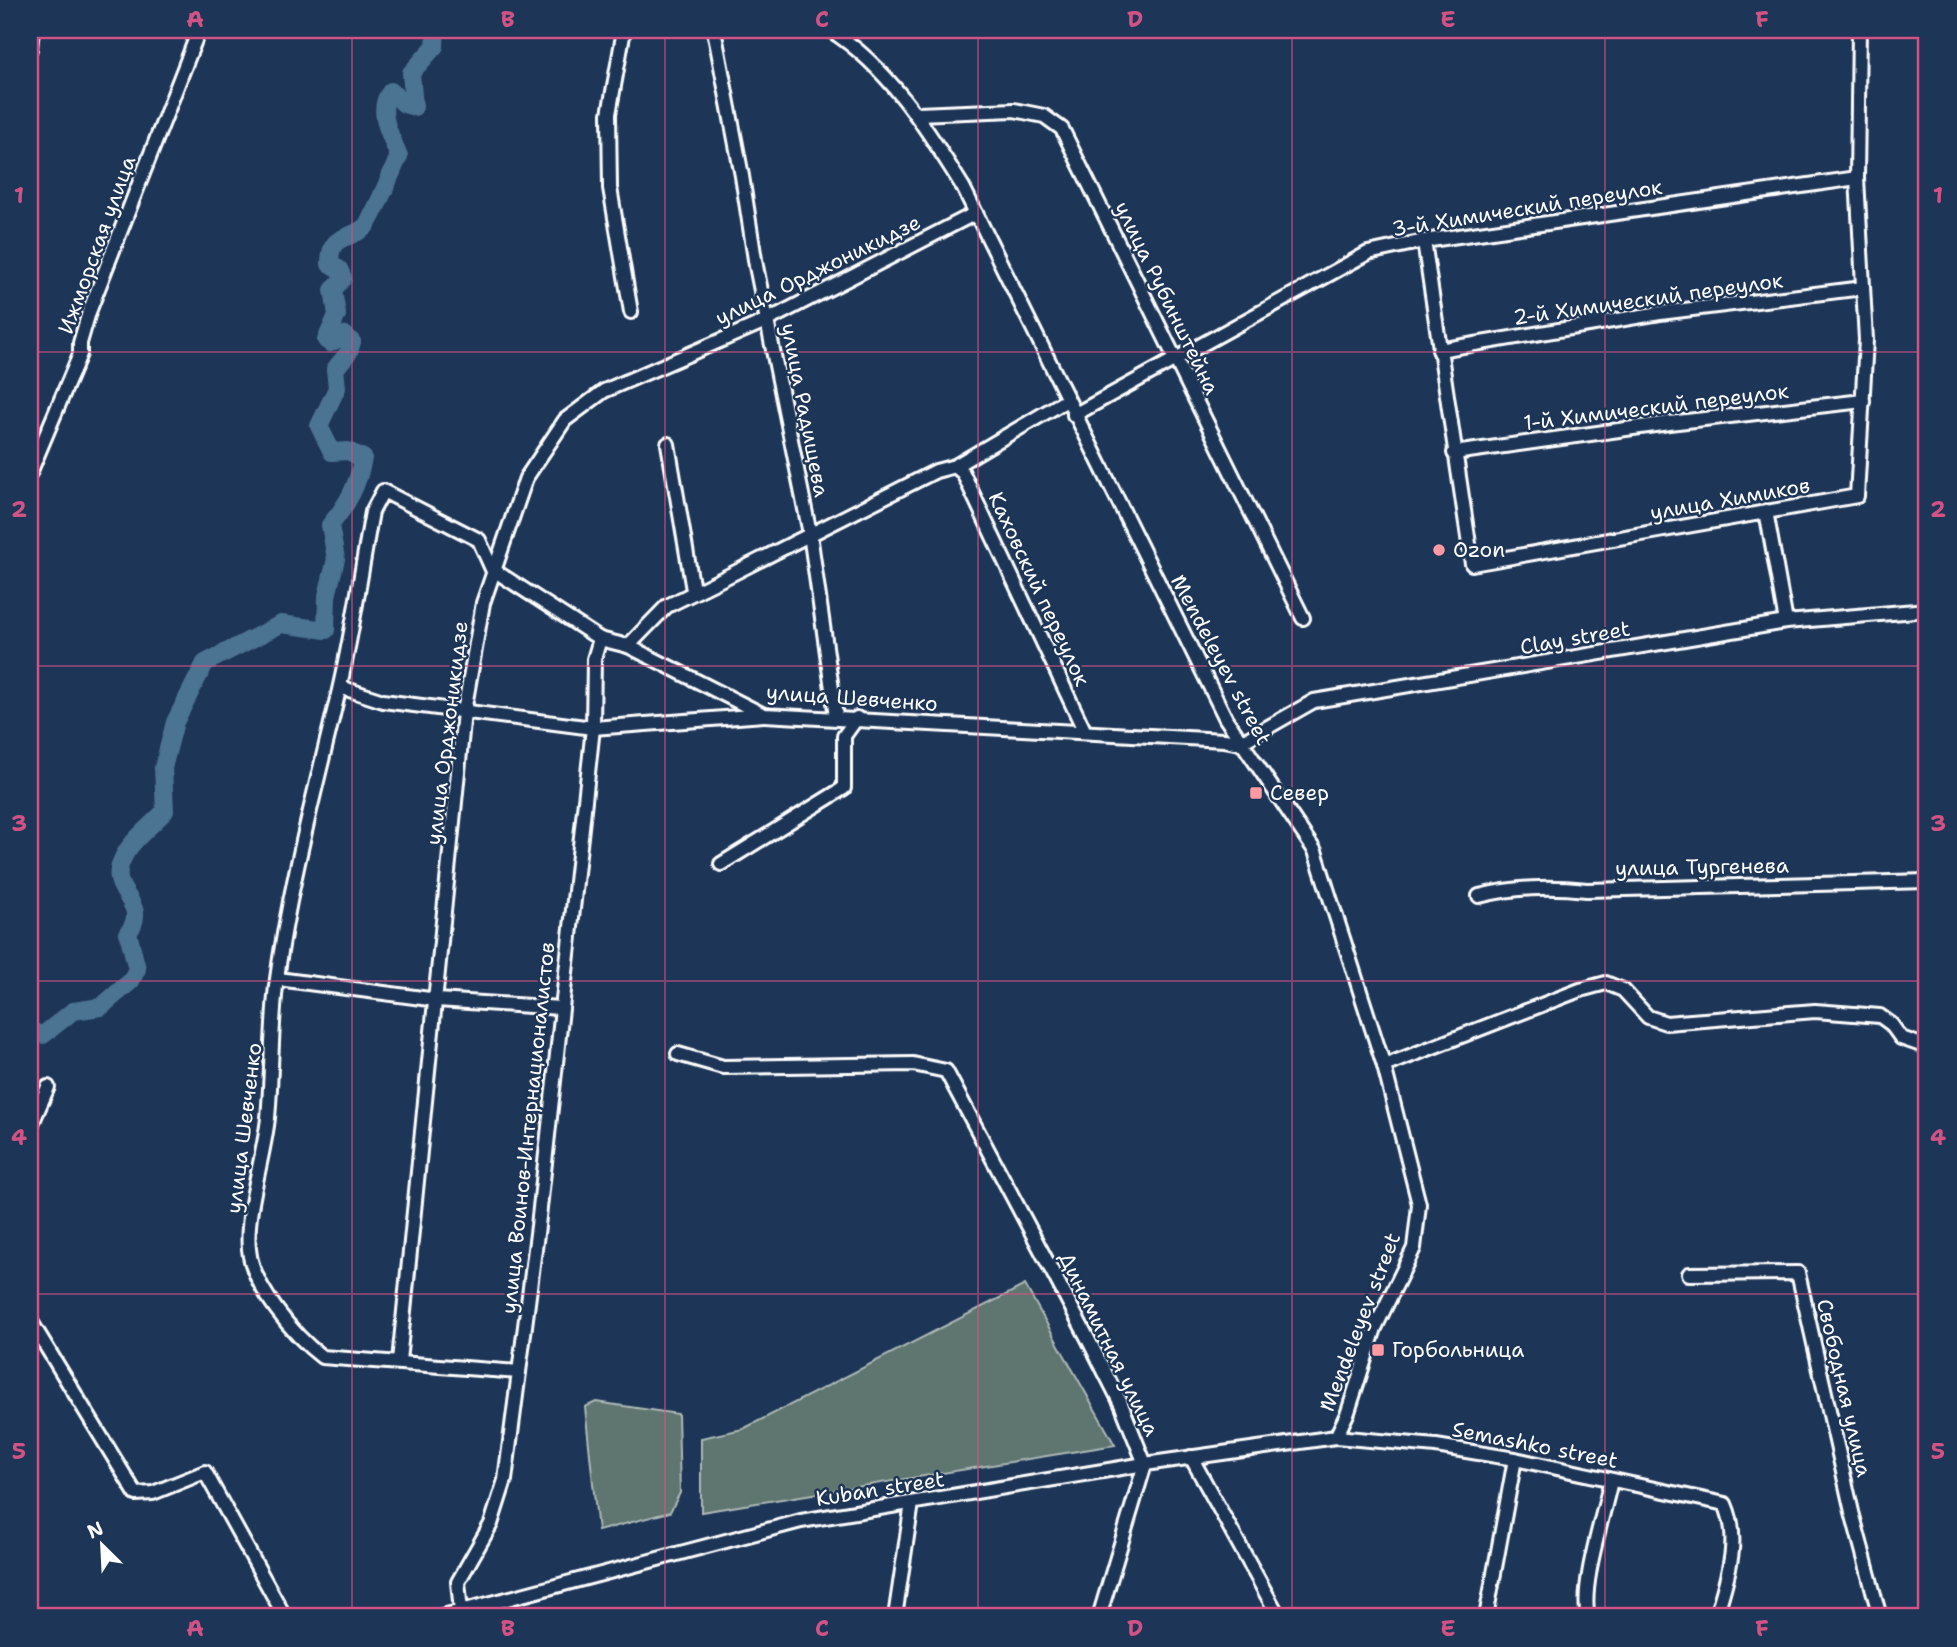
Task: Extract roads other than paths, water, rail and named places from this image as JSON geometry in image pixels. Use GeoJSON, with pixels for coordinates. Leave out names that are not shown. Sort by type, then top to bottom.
{"type":"FeatureCollection","features":[{"type":"Feature","properties":{"kind":"street"},"geometry":{"type":"LineString","coordinates":[[30,49],[33,30]]}},
{"type":"Feature","properties":{"kind":"street","name":"Ижморская улица"},"geometry":{"type":"LineString","coordinates":[[30,473],[80,354],[80,343],[89,312],[199,30]]}},
{"type":"Feature","properties":{"kind":"street"},"geometry":{"type":"LineString","coordinates":[[624,30],[609,114],[610,175],[631,313]]}},
{"type":"Feature","properties":{"kind":"street","name":"улица Радищева"},"geometry":{"type":"LineString","coordinates":[[714,30],[810,534],[836,717]]}},
{"type":"Feature","properties":{"kind":"street","name":"Mendeleyev street"},"geometry":{"type":"LineString","coordinates":[[830,30],[854,45],[918,114],[976,213],[1074,415],[1240,743],[1315,851],[1384,1066],[1419,1203],[1414,1248],[1375,1328],[1348,1412],[1336,1437]]}},
{"type":"Feature","properties":{"kind":"street","name":"улица Химиков"},"geometry":{"type":"LineString","coordinates":[[1424,241],[1472,564],[1857,496],[1866,340],[1857,178],[1859,30]]}},
{"type":"Feature","properties":{"kind":"street","name":"улица Рубинштейна"},"geometry":{"type":"LineString","coordinates":[[918,114],[1014,110],[1044,116],[1062,129],[1303,618]]}},
{"type":"Feature","properties":{"kind":"street","name":"3-й Химический переулок"},"geometry":{"type":"LineString","coordinates":[[1074,415],[1368,253],[1424,241],[1857,178]]}},
{"type":"Feature","properties":{"kind":"street","name":"улица Орджоникидзе"},"geometry":{"type":"LineString","coordinates":[[399,1361],[464,712],[483,603],[492,569],[526,478],[565,420],[604,391],[768,320],[976,213]]}},
{"type":"Feature","properties":{"kind":"street","name":"2-й Химический переулок"},"geometry":{"type":"LineString","coordinates":[[1439,350],[1660,313],[1863,288]]}},
{"type":"Feature","properties":{"kind":"street"},"geometry":{"type":"LineString","coordinates":[[628,646],[667,606],[693,590],[936,471],[954,466],[1067,400]]}},
{"type":"Feature","properties":{"kind":"street","name":"1-й Химический переулок"},"geometry":{"type":"LineString","coordinates":[[1454,453],[1669,423],[1863,401]]}},
{"type":"Feature","properties":{"kind":"street"},"geometry":{"type":"LineString","coordinates":[[668,444],[693,590]]}},
{"type":"Feature","properties":{"kind":"street","name":"Каховский переулок"},"geometry":{"type":"LineString","coordinates":[[954,466],[963,473],[1085,732]]}},
{"type":"Feature","properties":{"kind":"street","name":"улица Шевченко"},"geometry":{"type":"LineString","coordinates":[[519,1372],[322,1357],[302,1342],[275,1306],[259,1279],[248,1250],[265,1149],[278,979],[306,823],[340,687],[372,512],[383,491],[479,540],[492,569],[600,639],[628,646],[764,715],[858,718],[1240,743]]}},
{"type":"Feature","properties":{"kind":"street"},"geometry":{"type":"LineString","coordinates":[[1766,511],[1786,622]]}},
{"type":"Feature","properties":{"kind":"street","name":"Clay street"},"geometry":{"type":"LineString","coordinates":[[1240,743],[1314,701],[1786,622],[1927,610]]}},
{"type":"Feature","properties":{"kind":"street","name":"улица Воинов-Интернационалистов"},"geometry":{"type":"LineString","coordinates":[[461,1611],[458,1582],[491,1524],[505,1480],[593,728],[594,659],[600,639]]}},
{"type":"Feature","properties":{"kind":"street"},"geometry":{"type":"LineString","coordinates":[[340,687],[383,701],[593,728],[764,715]]}},
{"type":"Feature","properties":{"kind":"street"},"geometry":{"type":"LineString","coordinates":[[721,864],[844,788],[844,736],[858,718]]}},
{"type":"Feature","properties":{"kind":"street","name":"улица Тургенева"},"geometry":{"type":"LineString","coordinates":[[1479,897],[1501,891],[1565,887],[1587,890],[1645,886],[1927,881]]}},
{"type":"Feature","properties":{"kind":"street"},"geometry":{"type":"LineString","coordinates":[[278,979],[437,1000],[560,1009]]}},
{"type":"Feature","properties":{"kind":"street"},"geometry":{"type":"LineString","coordinates":[[1384,1066],[1580,990],[1606,983],[1623,990],[1648,1017],[1666,1023],[1815,1011],[1880,1016],[1891,1024],[1901,1038],[1927,1047]]}},
{"type":"Feature","properties":{"kind":"street","name":"Динамитная улица"},"geometry":{"type":"LineString","coordinates":[[678,1054],[723,1067],[913,1064],[946,1071],[964,1099],[1121,1404],[1144,1464],[1098,1617]]}},
{"type":"Feature","properties":{"kind":"street"},"geometry":{"type":"LineString","coordinates":[[30,1128],[48,1087]]}},
{"type":"Feature","properties":{"kind":"street","name":"Свободная улица"},"geometry":{"type":"LineString","coordinates":[[1689,1274],[1798,1273],[1852,1512],[1880,1617]]}},
{"type":"Feature","properties":{"kind":"street"},"geometry":{"type":"LineString","coordinates":[[30,1320],[136,1494],[153,1493],[205,1472],[285,1617]]}},
{"type":"Feature","properties":{"kind":"street","name":"Kuban street"},"geometry":{"type":"LineString","coordinates":[[439,1617],[802,1521],[1144,1464],[1336,1437]]}},
{"type":"Feature","properties":{"kind":"street","name":"Semashko street"},"geometry":{"type":"LineString","coordinates":[[1336,1437],[1436,1446],[1515,1459],[1725,1504],[1734,1523],[1733,1550],[1716,1617]]}},
{"type":"Feature","properties":{"kind":"street"},"geometry":{"type":"LineString","coordinates":[[1191,1457],[1279,1617]]}},
{"type":"Feature","properties":{"kind":"street"},"geometry":{"type":"LineString","coordinates":[[1486,1617],[1515,1459]]}},
{"type":"Feature","properties":{"kind":"street"},"geometry":{"type":"LineString","coordinates":[[1588,1617],[1587,1595],[1611,1480]]}},
{"type":"Feature","properties":{"kind":"street"},"geometry":{"type":"LineString","coordinates":[[895,1617],[912,1503]]}},
{"type":"Feature","properties":{"kind":"waterway"},"geometry":{"type":"LineString","coordinates":[[30,1031],[43,1035],[73,1011],[101,1007],[131,981],[137,969],[128,933],[135,913],[123,890],[119,872],[130,846],[165,811],[163,768],[175,722],[205,663],[281,624],[326,630],[327,596],[336,559],[330,525],[351,494],[363,458],[348,451],[332,452],[319,426],[337,388],[335,369],[349,352],[352,342],[345,335],[330,343],[326,340],[337,315],[333,290],[343,278],[339,269],[330,264],[331,254],[336,242],[365,227],[378,204],[399,156],[384,115],[386,98],[391,91],[404,104],[414,107],[411,73],[435,46],[436,30]]}},
{"type":"Feature","properties":{"kind":"place","name":"Ozon"},"geometry":{"type":"Point","coordinates":[1439,550]}},
{"type":"Feature","properties":{"kind":"place","name":"Север"},"geometry":{"type":"Point","coordinates":[1256,793]}},
{"type":"Feature","properties":{"kind":"place","name":"Горбольница"},"geometry":{"type":"Point","coordinates":[1378,1350]}}]}
